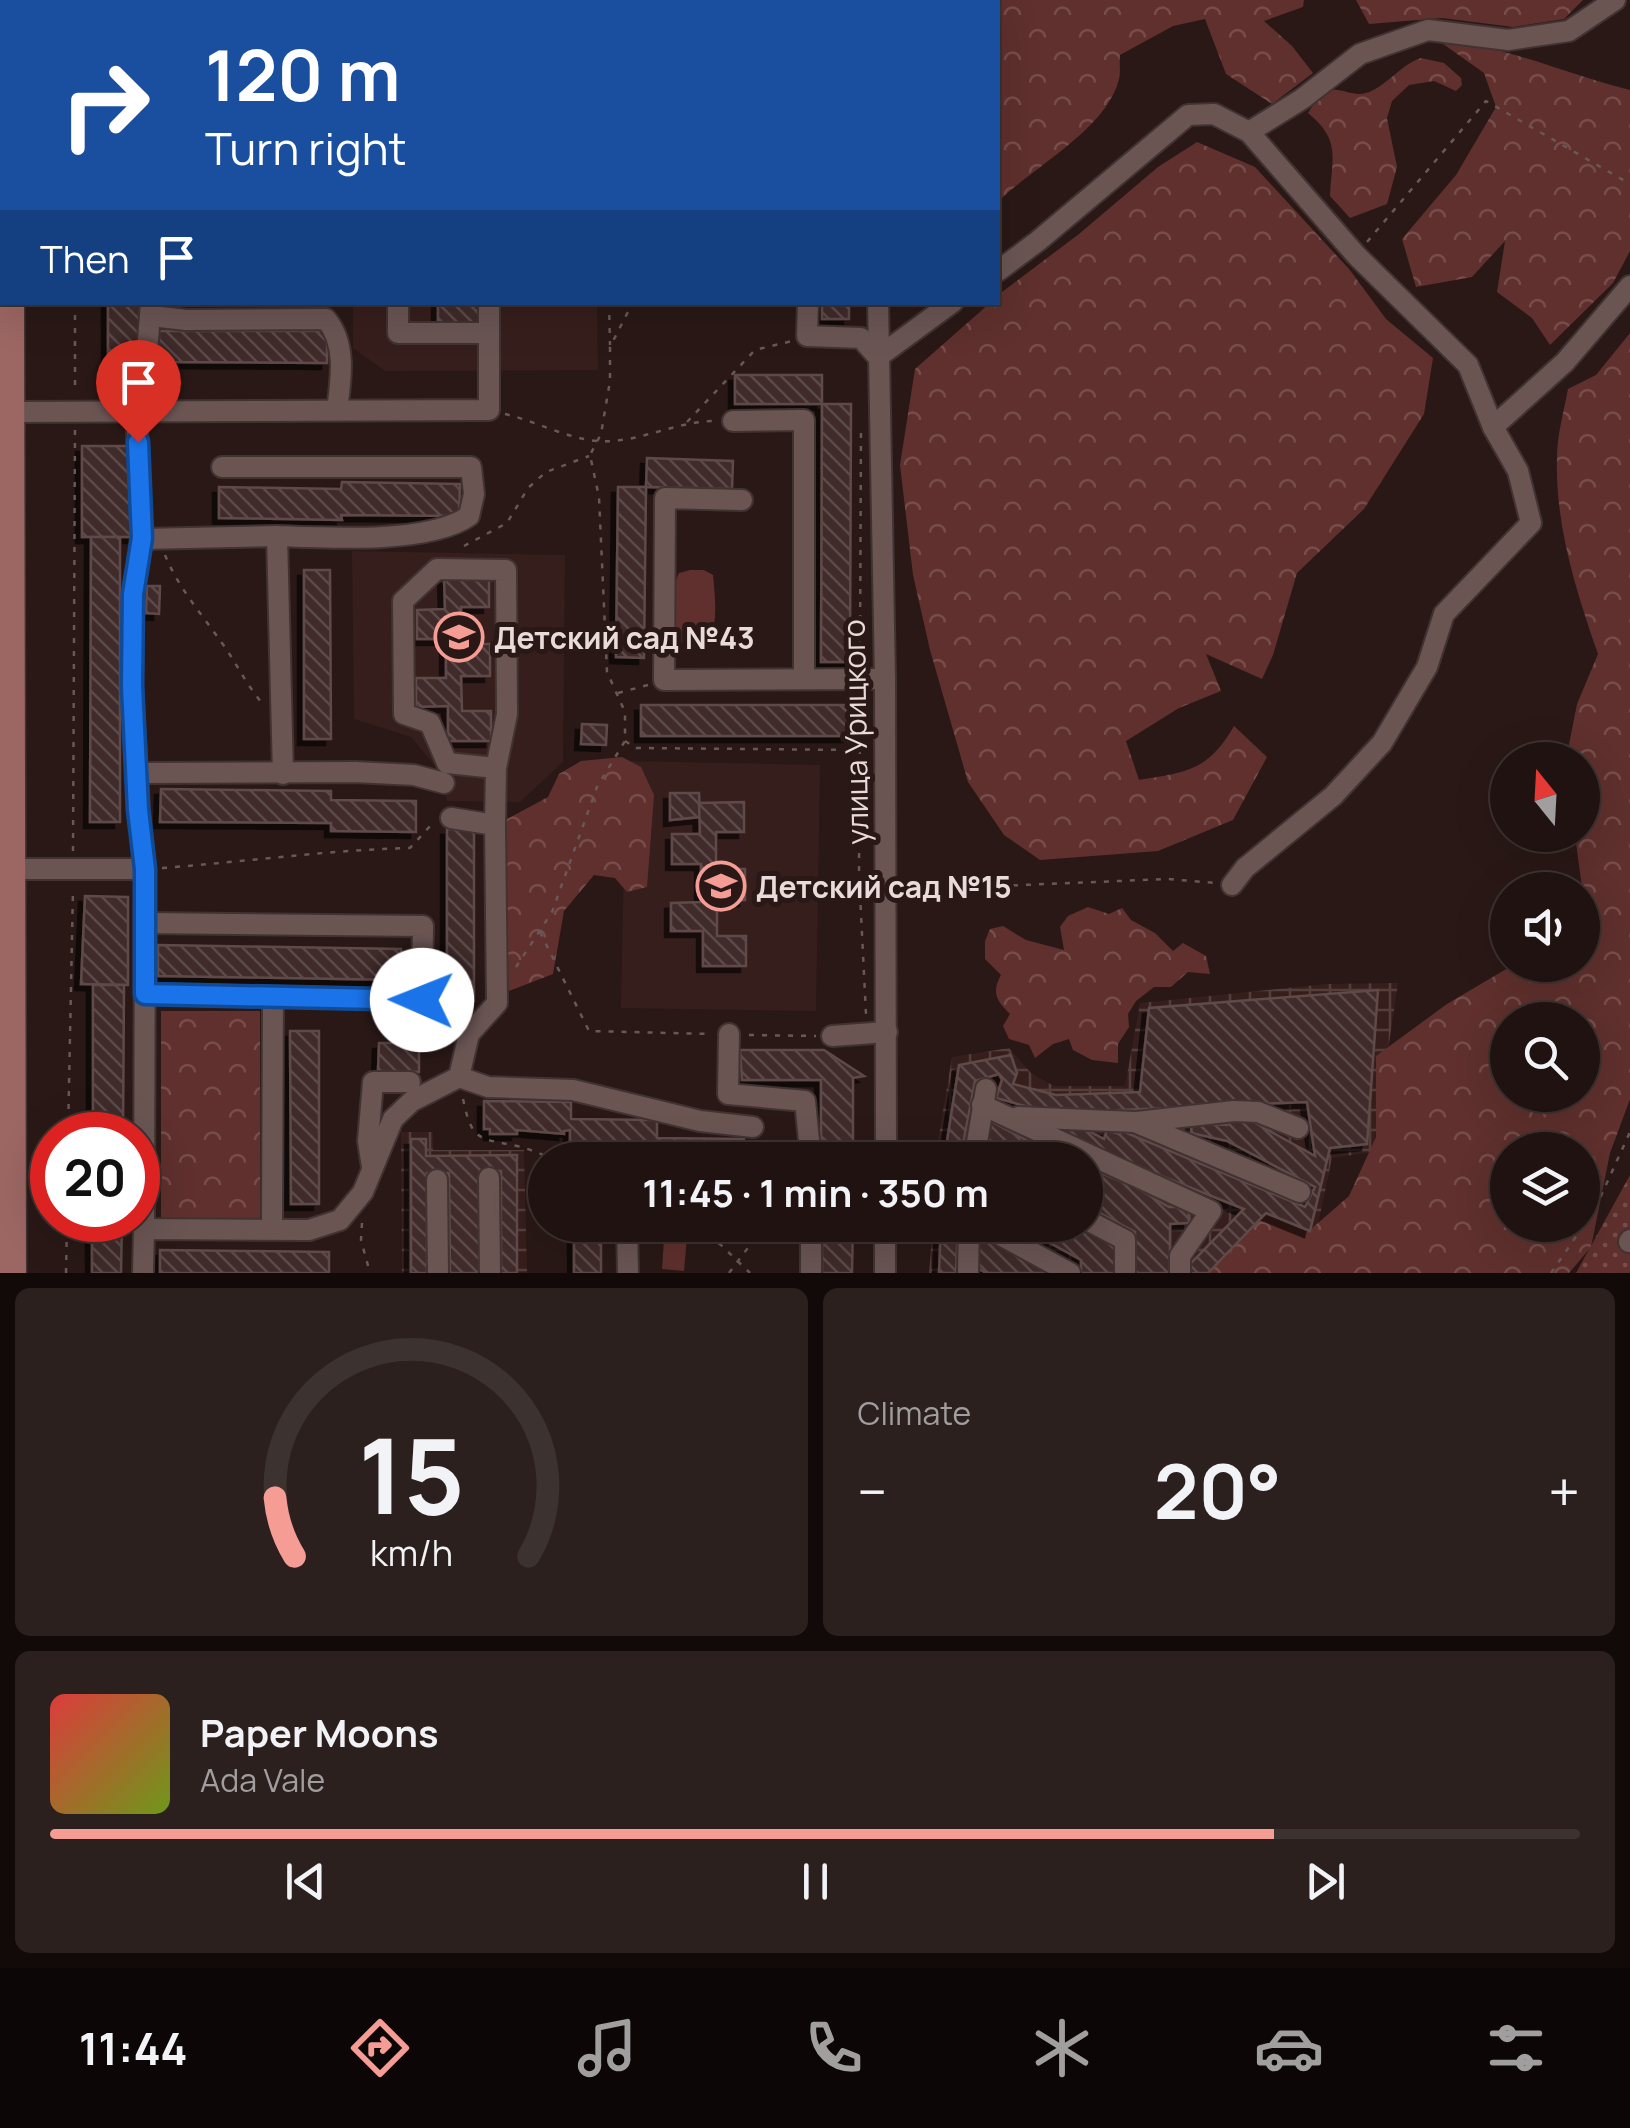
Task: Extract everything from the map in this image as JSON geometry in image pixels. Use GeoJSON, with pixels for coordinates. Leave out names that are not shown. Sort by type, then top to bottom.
{"type":"FeatureCollection","features":[{"type":"Feature","properties":{"kind":"main road"},"geometry":{"type":"LineString","coordinates":[[10,305],[10,412],[5,467],[11,869],[6,988],[12,1273]]}},
{"type":"Feature","properties":{"kind":"street"},"geometry":{"type":"LineString","coordinates":[[1249,132],[1302,99],[1360,54],[1428,30],[1508,40],[1569,31],[1615,0]]}},
{"type":"Feature","properties":{"kind":"street"},"geometry":{"type":"LineString","coordinates":[[1000,268],[1060,215],[1188,115],[1214,114],[1249,132],[1356,254],[1468,365],[1493,427],[1518,471],[1531,523],[1444,614],[1427,667],[1382,742],[1333,796],[1245,868],[1232,885]]}},
{"type":"Feature","properties":{"kind":"street"},"geometry":{"type":"LineString","coordinates":[[1493,427],[1565,362],[1630,286]]}},
{"type":"Feature","properties":{"kind":"street"},"geometry":{"type":"LineString","coordinates":[[398,305],[398,334],[489,333]]}},
{"type":"Feature","properties":{"kind":"street"},"geometry":{"type":"LineString","coordinates":[[10,412],[489,410],[489,305]]}},
{"type":"Feature","properties":{"kind":"street"},"geometry":{"type":"LineString","coordinates":[[808,305],[808,336],[861,338],[878,357],[949,305]]}},
{"type":"Feature","properties":{"kind":"street","name":"улица Урицкого"},"geometry":{"type":"LineString","coordinates":[[878,305],[885,679],[877,1032],[885,1142]]}},
{"type":"Feature","properties":{"kind":"street"},"geometry":{"type":"LineString","coordinates":[[144,1112],[145,869],[132,686],[133,594],[150,538],[136,410],[144,388],[151,309],[186,320],[323,311],[334,329],[342,368],[337,410]]}},
{"type":"Feature","properties":{"kind":"street"},"geometry":{"type":"LineString","coordinates":[[733,421],[804,420],[804,679]]}},
{"type":"Feature","properties":{"kind":"street"},"geometry":{"type":"LineString","coordinates":[[150,538],[458,537],[474,494],[471,467],[222,467]]}},
{"type":"Feature","properties":{"kind":"street"},"geometry":{"type":"LineString","coordinates":[[742,500],[665,498],[664,680],[885,679]]}},
{"type":"Feature","properties":{"kind":"street"},"geometry":{"type":"LineString","coordinates":[[276,536],[283,774]]}},
{"type":"Feature","properties":{"kind":"street"},"geometry":{"type":"LineString","coordinates":[[459,1077],[470,1034],[497,1004],[496,768],[507,714],[506,570],[437,570],[402,601],[404,714],[430,723],[447,762],[496,768]]}},
{"type":"Feature","properties":{"kind":"street"},"geometry":{"type":"LineString","coordinates":[[137,774],[374,773],[414,775],[444,783]]}},
{"type":"Feature","properties":{"kind":"street"},"geometry":{"type":"LineString","coordinates":[[451,818],[495,825]]}},
{"type":"Feature","properties":{"kind":"street"},"geometry":{"type":"LineString","coordinates":[[11,869],[145,869]]}},
{"type":"Feature","properties":{"kind":"street"},"geometry":{"type":"LineString","coordinates":[[145,922],[423,926],[422,1000],[145,994]]}},
{"type":"Feature","properties":{"kind":"street"},"geometry":{"type":"LineString","coordinates":[[272,1228],[273,998]]}},
{"type":"Feature","properties":{"kind":"street"},"geometry":{"type":"LineString","coordinates":[[832,1036],[877,1032]]}},
{"type":"Feature","properties":{"kind":"street"},"geometry":{"type":"LineString","coordinates":[[729,1034],[728,1094],[805,1100],[808,1142]]}},
{"type":"Feature","properties":{"kind":"street"},"geometry":{"type":"LineString","coordinates":[[160,1229],[308,1230],[340,1220],[364,1192],[393,1119],[412,1101],[459,1077],[488,1088],[573,1090],[700,1121],[753,1127]]}},
{"type":"Feature","properties":{"kind":"street"},"geometry":{"type":"LineString","coordinates":[[372,1169],[368,1142],[373,1082],[410,1082]]}},
{"type":"Feature","properties":{"kind":"street"},"geometry":{"type":"LineString","coordinates":[[977,1142],[984,1097],[1006,1117],[1211,1211],[1180,1256],[1180,1273]]}},
{"type":"Feature","properties":{"kind":"street"},"geometry":{"type":"LineString","coordinates":[[1006,1117],[1135,1122],[1234,1111],[1258,1112],[1298,1128]]}},
{"type":"Feature","properties":{"kind":"street"},"geometry":{"type":"LineString","coordinates":[[1135,1122],[1300,1192]]}},
{"type":"Feature","properties":{"kind":"street"},"geometry":{"type":"LineString","coordinates":[[490,1178],[490,1273]]}},
{"type":"Feature","properties":{"kind":"street"},"geometry":{"type":"LineString","coordinates":[[437,1180],[438,1273]]}},
{"type":"Feature","properties":{"kind":"street"},"geometry":{"type":"LineString","coordinates":[[1103,1229],[1124,1240],[1125,1273]]}},
{"type":"Feature","properties":{"kind":"street"},"geometry":{"type":"LineString","coordinates":[[143,1273],[144,1242]]}},
{"type":"Feature","properties":{"kind":"street"},"geometry":{"type":"LineString","coordinates":[[627,1242],[628,1273]]}},
{"type":"Feature","properties":{"kind":"street"},"geometry":{"type":"LineString","coordinates":[[811,1242],[811,1273]]}},
{"type":"Feature","properties":{"kind":"street"},"geometry":{"type":"LineString","coordinates":[[885,1242],[885,1273]]}},
{"type":"Feature","properties":{"kind":"street"},"geometry":{"type":"LineString","coordinates":[[968,1273],[969,1242]]}},
{"type":"Feature","properties":{"kind":"street"},"geometry":{"type":"LineString","coordinates":[[1013,1242],[1070,1273]]}},
{"type":"Feature","properties":{"kind":"path"},"geometry":{"type":"LineString","coordinates":[[1356,254],[1486,101],[1630,184]]}},
{"type":"Feature","properties":{"kind":"path"},"geometry":{"type":"LineString","coordinates":[[68,1112],[75,305]]}},
{"type":"Feature","properties":{"kind":"path"},"geometry":{"type":"LineString","coordinates":[[467,570],[458,537],[507,523],[528,488],[546,472],[590,455],[598,441],[610,381],[609,305]]}},
{"type":"Feature","properties":{"kind":"path"},"geometry":{"type":"LineString","coordinates":[[610,347],[631,305]]}},
{"type":"Feature","properties":{"kind":"path"},"geometry":{"type":"LineString","coordinates":[[684,425],[755,350],[808,336]]}},
{"type":"Feature","properties":{"kind":"path"},"geometry":{"type":"LineString","coordinates":[[489,410],[598,441],[648,436],[696,421],[733,421]]}},
{"type":"Feature","properties":{"kind":"path"},"geometry":{"type":"LineString","coordinates":[[861,414],[859,874],[877,1032]]}},
{"type":"Feature","properties":{"kind":"path"},"geometry":{"type":"LineString","coordinates":[[513,974],[552,912],[598,787],[625,741],[625,712],[606,672],[599,496],[590,455]]}},
{"type":"Feature","properties":{"kind":"path"},"geometry":{"type":"LineString","coordinates":[[150,538],[226,649],[241,678],[271,712],[282,733]]}},
{"type":"Feature","properties":{"kind":"path"},"geometry":{"type":"LineString","coordinates":[[616,694],[664,680]]}},
{"type":"Feature","properties":{"kind":"path"},"geometry":{"type":"LineString","coordinates":[[625,741],[636,748],[860,750]]}},
{"type":"Feature","properties":{"kind":"path"},"geometry":{"type":"LineString","coordinates":[[145,869],[410,848],[432,824],[451,818]]}},
{"type":"Feature","properties":{"kind":"path"},"geometry":{"type":"LineString","coordinates":[[974,887],[1168,879],[1232,885]]}},
{"type":"Feature","properties":{"kind":"path"},"geometry":{"type":"LineString","coordinates":[[540,930],[589,1031],[832,1036]]}},
{"type":"Feature","properties":{"kind":"path"},"geometry":{"type":"LineString","coordinates":[[459,1077],[468,1124],[487,1143],[528,1150]]}},
{"type":"Feature","properties":{"kind":"path"},"geometry":{"type":"LineString","coordinates":[[1551,1273],[1595,1209],[1630,1132]]}},
{"type":"Feature","properties":{"kind":"path"},"geometry":{"type":"LineString","coordinates":[[364,1192],[361,1240],[370,1273]]}},
{"type":"Feature","properties":{"kind":"path"},"geometry":{"type":"LineString","coordinates":[[66,1273],[67,1242]]}},
{"type":"Feature","properties":{"kind":"path"},"geometry":{"type":"LineString","coordinates":[[718,1242],[750,1273]]}},
{"type":"Feature","properties":{"kind":"path"},"geometry":{"type":"LineString","coordinates":[[729,1273],[752,1242]]}},
{"type":"Feature","properties":{"kind":"shaded area"},"geometry":{"type":"Polygon","coordinates":[[[353,305],[597,305],[598,370],[385,371],[353,348],[353,305]]]}},
{"type":"Feature","properties":{"kind":"shaded area","name":"Детский сад №43"},"geometry":{"type":"Polygon","coordinates":[[[352,551],[565,555],[563,762],[520,802],[447,801],[436,767],[411,737],[354,719],[352,551]]]}},
{"type":"Feature","properties":{"kind":"shaded area","name":"Детский сад №15"},"geometry":{"type":"Polygon","coordinates":[[[626,761],[820,765],[816,1011],[621,1008],[626,761]]]}},
{"type":"Feature","properties":{"kind":"shaded area"},"geometry":{"type":"Polygon","coordinates":[[[1398,983],[1373,1152],[1332,1158],[1315,1239],[1219,1273],[929,1273],[932,1242],[1103,1242],[1103,1142],[938,1142],[952,1057],[1009,1048],[1031,1073],[1054,1086],[1125,1086],[1140,1003],[1327,984],[1398,983]]]}},
{"type":"Feature","properties":{"kind":"shaded area"},"geometry":{"type":"Polygon","coordinates":[[[401,1132],[433,1132],[433,1150],[524,1150],[527,1273],[402,1273],[401,1132]]]}},
{"type":"Feature","properties":{"kind":"green space"},"geometry":{"type":"Polygon","coordinates":[[[1000,0],[1304,0],[1303,7],[1264,21],[1292,46],[1313,73],[1272,104],[1226,74],[1205,19],[1173,26],[1120,55],[1119,79],[1100,114],[1068,146],[1000,200],[1000,0]]]}},
{"type":"Feature","properties":{"kind":"green space"},"geometry":{"type":"Polygon","coordinates":[[[1356,0],[1583,0],[1564,19],[1513,27],[1442,18],[1369,24],[1356,0]]]}},
{"type":"Feature","properties":{"kind":"green space"},"geometry":{"type":"Polygon","coordinates":[[[1439,41],[1511,54],[1630,90],[1630,251],[1613,283],[1550,345],[1532,318],[1497,292],[1505,241],[1472,277],[1416,287],[1402,239],[1456,175],[1496,107],[1484,73],[1439,41]]]}},
{"type":"Feature","properties":{"kind":"green space"},"geometry":{"type":"Polygon","coordinates":[[[1421,58],[1444,63],[1461,78],[1462,85],[1456,91],[1434,81],[1409,85],[1392,101],[1387,118],[1397,167],[1387,204],[1350,218],[1330,196],[1330,141],[1308,113],[1327,91],[1369,92],[1421,58]]]}},
{"type":"Feature","properties":{"kind":"green space"},"geometry":{"type":"Polygon","coordinates":[[[1197,142],[1255,167],[1349,269],[1386,319],[1433,358],[1424,414],[1364,509],[1297,573],[1262,679],[1206,654],[1221,691],[1179,708],[1126,741],[1139,780],[1195,767],[1215,752],[1234,726],[1267,757],[1233,820],[1158,851],[1040,860],[1004,835],[968,782],[930,650],[913,575],[900,465],[915,369],[988,305],[1000,305],[1000,293],[1158,167],[1197,142]]]}},
{"type":"Feature","properties":{"kind":"green space"},"geometry":{"type":"Polygon","coordinates":[[[1630,333],[1630,1099],[1610,1153],[1600,1202],[1600,1132],[1490,1132],[1490,1242],[1592,1242],[1591,1247],[1569,1273],[1208,1273],[1266,1213],[1310,1230],[1349,1196],[1376,1137],[1376,1056],[1447,1004],[1490,979],[1490,982],[1600,982],[1600,872],[1580,872],[1577,852],[1600,852],[1600,742],[1570,742],[1577,704],[1598,654],[1575,582],[1559,508],[1557,458],[1568,389],[1596,375],[1630,333]]]}},
{"type":"Feature","properties":{"kind":"green space"},"geometry":{"type":"Polygon","coordinates":[[[690,570],[713,575],[715,621],[707,646],[682,648],[673,622],[673,600],[679,573],[690,570]]]}},
{"type":"Feature","properties":{"kind":"green space"},"geometry":{"type":"Polygon","coordinates":[[[622,757],[641,767],[654,795],[647,887],[627,892],[615,878],[594,875],[564,911],[553,974],[509,991],[502,958],[505,820],[548,797],[559,774],[581,761],[622,757]]]}},
{"type":"Feature","properties":{"kind":"green space"},"geometry":{"type":"Polygon","coordinates":[[[1088,907],[1109,914],[1122,908],[1131,920],[1155,933],[1173,951],[1183,943],[1206,956],[1210,974],[1188,972],[1171,987],[1154,987],[1136,1001],[1128,1014],[1129,1027],[1118,1044],[1118,1063],[1092,1060],[1073,1050],[1069,1039],[1053,1044],[1035,1058],[1029,1045],[1009,1039],[1003,1026],[1010,1014],[997,996],[1001,975],[985,959],[985,941],[990,929],[1003,926],[1026,940],[1064,950],[1060,927],[1068,916],[1088,907]]]}},
{"type":"Feature","properties":{"kind":"green space"},"geometry":{"type":"Polygon","coordinates":[[[161,1011],[260,1011],[260,1218],[161,1218],[161,1011]]]}},
{"type":"Feature","properties":{"kind":"green space"},"geometry":{"type":"Polygon","coordinates":[[[1630,1175],[1630,1273],[1576,1273],[1593,1242],[1600,1242],[1600,1229],[1630,1175]]]}},
{"type":"Feature","properties":{"kind":"green space"},"geometry":{"type":"Polygon","coordinates":[[[664,1242],[687,1242],[684,1271],[662,1269],[664,1242]]]}},
{"type":"Feature","properties":{"kind":"building"},"geometry":{"type":"Polygon","coordinates":[[[108,305],[140,305],[140,355],[108,356],[108,305]]]}},
{"type":"Feature","properties":{"kind":"building"},"geometry":{"type":"Polygon","coordinates":[[[438,305],[480,305],[480,326],[438,327],[438,305]]]}},
{"type":"Feature","properties":{"kind":"building"},"geometry":{"type":"Polygon","coordinates":[[[822,305],[849,305],[849,319],[822,319],[822,305]]]}},
{"type":"Feature","properties":{"kind":"building"},"geometry":{"type":"Polygon","coordinates":[[[159,331],[327,331],[327,363],[159,362],[159,331]]]}},
{"type":"Feature","properties":{"kind":"building"},"geometry":{"type":"Polygon","coordinates":[[[735,375],[822,375],[822,404],[735,404],[735,375]]]}},
{"type":"Feature","properties":{"kind":"building"},"geometry":{"type":"Polygon","coordinates":[[[822,404],[851,404],[850,662],[821,662],[822,404]]]}},
{"type":"Feature","properties":{"kind":"building"},"geometry":{"type":"Polygon","coordinates":[[[82,446],[133,446],[133,537],[82,537],[82,446]]]}},
{"type":"Feature","properties":{"kind":"building"},"geometry":{"type":"Polygon","coordinates":[[[647,458],[733,461],[732,489],[646,487],[647,458]]]}},
{"type":"Feature","properties":{"kind":"building"},"geometry":{"type":"Polygon","coordinates":[[[342,482],[460,484],[459,516],[341,515],[342,520],[219,518],[219,487],[341,489],[342,482]]]}},
{"type":"Feature","properties":{"kind":"building"},"geometry":{"type":"Polygon","coordinates":[[[618,487],[646,487],[644,658],[616,657],[618,487]]]}},
{"type":"Feature","properties":{"kind":"building"},"geometry":{"type":"Polygon","coordinates":[[[91,537],[120,537],[120,822],[90,822],[91,537]]]}},
{"type":"Feature","properties":{"kind":"building"},"geometry":{"type":"Polygon","coordinates":[[[304,570],[330,570],[331,739],[304,739],[304,570]]]}},
{"type":"Feature","properties":{"kind":"building"},"geometry":{"type":"Polygon","coordinates":[[[489,577],[489,607],[461,607],[461,644],[490,644],[490,676],[461,676],[462,711],[491,711],[491,741],[448,741],[448,706],[416,707],[416,678],[446,678],[446,639],[417,639],[417,610],[445,609],[444,578],[489,577]]]}},
{"type":"Feature","properties":{"kind":"building"},"geometry":{"type":"Polygon","coordinates":[[[147,586],[160,586],[159,614],[146,613],[147,586]]]}},
{"type":"Feature","properties":{"kind":"building"},"geometry":{"type":"Polygon","coordinates":[[[641,705],[850,705],[850,736],[641,736],[641,705]]]}},
{"type":"Feature","properties":{"kind":"building"},"geometry":{"type":"Polygon","coordinates":[[[582,724],[607,725],[606,745],[581,744],[582,724]]]}},
{"type":"Feature","properties":{"kind":"building"},"geometry":{"type":"Polygon","coordinates":[[[161,789],[331,791],[331,800],[416,801],[416,832],[331,831],[331,823],[160,822],[161,789]]]}},
{"type":"Feature","properties":{"kind":"building"},"geometry":{"type":"Polygon","coordinates":[[[670,793],[699,793],[700,817],[670,820],[670,793]]]}},
{"type":"Feature","properties":{"kind":"building"},"geometry":{"type":"Polygon","coordinates":[[[744,802],[744,832],[716,832],[716,869],[745,869],[745,900],[717,901],[717,936],[746,936],[746,966],[703,966],[703,931],[671,931],[671,903],[701,902],[701,864],[672,864],[672,834],[700,834],[699,803],[744,802]]]}},
{"type":"Feature","properties":{"kind":"building"},"geometry":{"type":"Polygon","coordinates":[[[447,829],[474,829],[474,1001],[447,1001],[447,829]]]}},
{"type":"Feature","properties":{"kind":"building"},"geometry":{"type":"Polygon","coordinates":[[[85,896],[128,897],[128,985],[81,984],[85,896]]]}},
{"type":"Feature","properties":{"kind":"building"},"geometry":{"type":"Polygon","coordinates":[[[158,945],[401,949],[401,980],[158,976],[158,945]]]}},
{"type":"Feature","properties":{"kind":"building"},"geometry":{"type":"Polygon","coordinates":[[[93,985],[124,985],[123,1112],[93,1112],[93,985]]]}},
{"type":"Feature","properties":{"kind":"building"},"geometry":{"type":"Polygon","coordinates":[[[1378,990],[1367,1144],[1330,1148],[1310,1231],[1266,1213],[1208,1273],[1188,1273],[1188,1266],[1244,1209],[1103,1153],[1103,1142],[1076,1142],[1056,1134],[1061,1124],[1079,1126],[1104,1139],[1107,1130],[1119,1134],[1122,1131],[1305,1207],[1315,1187],[1227,1141],[1191,1133],[1192,1123],[1227,1125],[1233,1116],[1250,1120],[1315,1156],[1307,1102],[1051,1113],[996,1098],[1002,1080],[999,1074],[975,1081],[963,1142],[947,1142],[959,1065],[1011,1055],[1017,1073],[1013,1084],[1056,1095],[1140,1092],[1149,1008],[1378,990]]]}},
{"type":"Feature","properties":{"kind":"building"},"geometry":{"type":"Polygon","coordinates":[[[290,1031],[319,1031],[319,1204],[291,1204],[290,1031]]]}},
{"type":"Feature","properties":{"kind":"building"},"geometry":{"type":"Polygon","coordinates":[[[379,1043],[419,1043],[419,1072],[378,1071],[379,1043]]]}},
{"type":"Feature","properties":{"kind":"building"},"geometry":{"type":"Polygon","coordinates":[[[740,1050],[824,1050],[864,1076],[853,1078],[853,1142],[821,1142],[821,1080],[742,1080],[740,1050]]]}},
{"type":"Feature","properties":{"kind":"building"},"geometry":{"type":"Polygon","coordinates":[[[484,1101],[571,1102],[571,1119],[657,1120],[657,1138],[744,1142],[570,1142],[570,1130],[564,1134],[517,1130],[517,1134],[490,1134],[490,1129],[484,1129],[484,1101]]]}},
{"type":"Feature","properties":{"kind":"building"},"geometry":{"type":"Polygon","coordinates":[[[990,1121],[1030,1142],[983,1142],[990,1121]]]}},
{"type":"Feature","properties":{"kind":"building"},"geometry":{"type":"Polygon","coordinates":[[[411,1139],[426,1139],[426,1156],[517,1155],[517,1273],[501,1273],[501,1171],[480,1171],[480,1273],[450,1273],[449,1173],[427,1173],[427,1273],[411,1273],[411,1139]]]}},
{"type":"Feature","properties":{"kind":"building"},"geometry":{"type":"Polygon","coordinates":[[[1103,1174],[1169,1207],[1188,1207],[1189,1223],[1170,1224],[1170,1273],[1135,1273],[1135,1232],[1103,1215],[1103,1174]]]}},
{"type":"Feature","properties":{"kind":"building"},"geometry":{"type":"Polygon","coordinates":[[[1103,1240],[1115,1246],[1115,1273],[1081,1273],[1081,1260],[1048,1242],[1103,1240]]]}},
{"type":"Feature","properties":{"kind":"building"},"geometry":{"type":"Polygon","coordinates":[[[92,1242],[122,1242],[121,1273],[92,1273],[92,1242]]]}},
{"type":"Feature","properties":{"kind":"building"},"geometry":{"type":"Polygon","coordinates":[[[574,1242],[601,1242],[601,1273],[574,1273],[574,1242]]]}},
{"type":"Feature","properties":{"kind":"building"},"geometry":{"type":"Polygon","coordinates":[[[822,1242],[853,1242],[852,1273],[822,1273],[822,1242]]]}},
{"type":"Feature","properties":{"kind":"building"},"geometry":{"type":"Polygon","coordinates":[[[940,1242],[957,1242],[956,1273],[939,1273],[940,1242]]]}},
{"type":"Feature","properties":{"kind":"building"},"geometry":{"type":"Polygon","coordinates":[[[978,1242],[994,1242],[1054,1273],[986,1273],[974,1266],[979,1253],[975,1249],[978,1242]]]}},
{"type":"Feature","properties":{"kind":"building"},"geometry":{"type":"Polygon","coordinates":[[[160,1250],[329,1252],[329,1273],[160,1273],[160,1250]]]}},
{"type":"Feature","properties":{"kind":"place","name":"Детский сад №43"},"geometry":{"type":"Point","coordinates":[459,637]}},
{"type":"Feature","properties":{"kind":"place","name":"Детский сад №15"},"geometry":{"type":"Point","coordinates":[721,886]}},
{"type":"Feature","properties":{"kind":"route"},"geometry":{"type":"LineString","coordinates":[[138,442],[142,538],[133,594],[132,686],[145,869],[145,994],[422,1000]]}}]}
